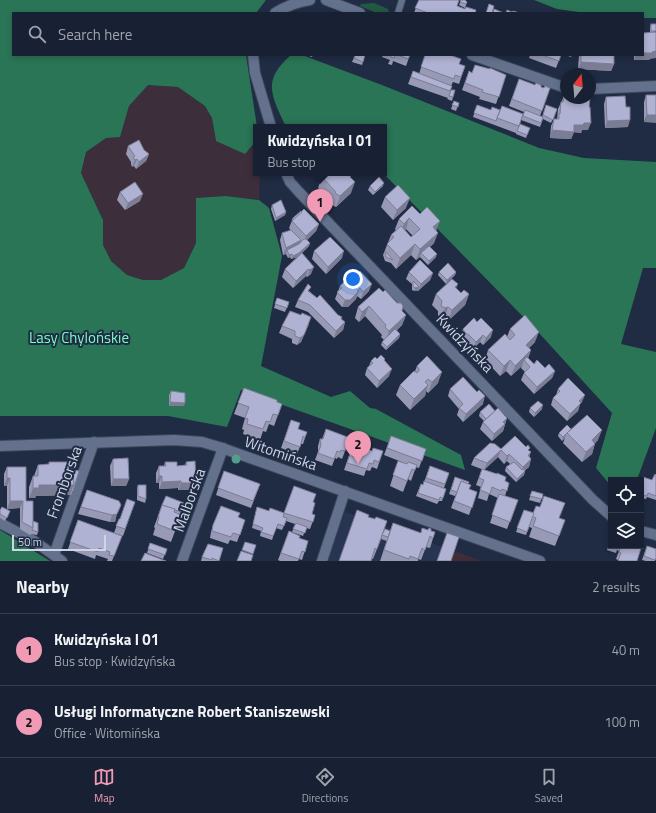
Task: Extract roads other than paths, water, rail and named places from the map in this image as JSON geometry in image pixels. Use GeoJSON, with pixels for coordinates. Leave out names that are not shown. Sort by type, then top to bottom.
{"type":"FeatureCollection","features":[{"type":"Feature","properties":{"kind":"street"},"geometry":{"type":"LineString","coordinates":[[277,12],[298,2],[310,0]]}},
{"type":"Feature","properties":{"kind":"street"},"geometry":{"type":"LineString","coordinates":[[326,0],[357,12]]}},
{"type":"Feature","properties":{"kind":"street"},"geometry":{"type":"LineString","coordinates":[[253,56],[255,73],[270,124]]}},
{"type":"Feature","properties":{"kind":"street"},"geometry":{"type":"LineString","coordinates":[[475,56],[560,86]]}},
{"type":"Feature","properties":{"kind":"street"},"geometry":{"type":"LineString","coordinates":[[596,89],[656,86]]}},
{"type":"Feature","properties":{"kind":"street","name":"Kwidzyńska"},"geometry":{"type":"LineString","coordinates":[[287,176],[290,182],[299,192],[593,500],[608,513]]}},
{"type":"Feature","properties":{"kind":"street","name":"Witomińska"},"geometry":{"type":"LineString","coordinates":[[0,446],[94,442],[202,442],[223,448],[540,561]]}},
{"type":"Feature","properties":{"kind":"street","name":"Fromborska"},"geometry":{"type":"LineString","coordinates":[[58,558],[94,442]]}},
{"type":"Feature","properties":{"kind":"street","name":"Malborska"},"geometry":{"type":"LineString","coordinates":[[182,561],[223,448]]}},
{"type":"Feature","properties":{"kind":"street"},"geometry":{"type":"LineString","coordinates":[[322,561],[345,491]]}},
{"type":"Feature","properties":{"kind":"street"},"geometry":{"type":"LineString","coordinates":[[0,523],[34,541],[58,558]]}},
{"type":"Feature","properties":{"kind":"street"},"geometry":{"type":"LineString","coordinates":[[644,532],[656,535]]}},
{"type":"Feature","properties":{"kind":"lane"},"geometry":{"type":"LineString","coordinates":[[398,12],[402,0]]}},
{"type":"Feature","properties":{"kind":"place","name":"Kwidzyńska I 01"},"geometry":{"type":"Point","coordinates":[320,222]}},
{"type":"Feature","properties":{"kind":"place","name":"Usługi Informatyczne Robert Staniszewski"},"geometry":{"type":"Point","coordinates":[358,464]}},
{"type":"Feature","properties":{"kind":"park label","name":"Lasy Chylońskie"},"geometry":{"type":"Point","coordinates":[79,337]}}]}
